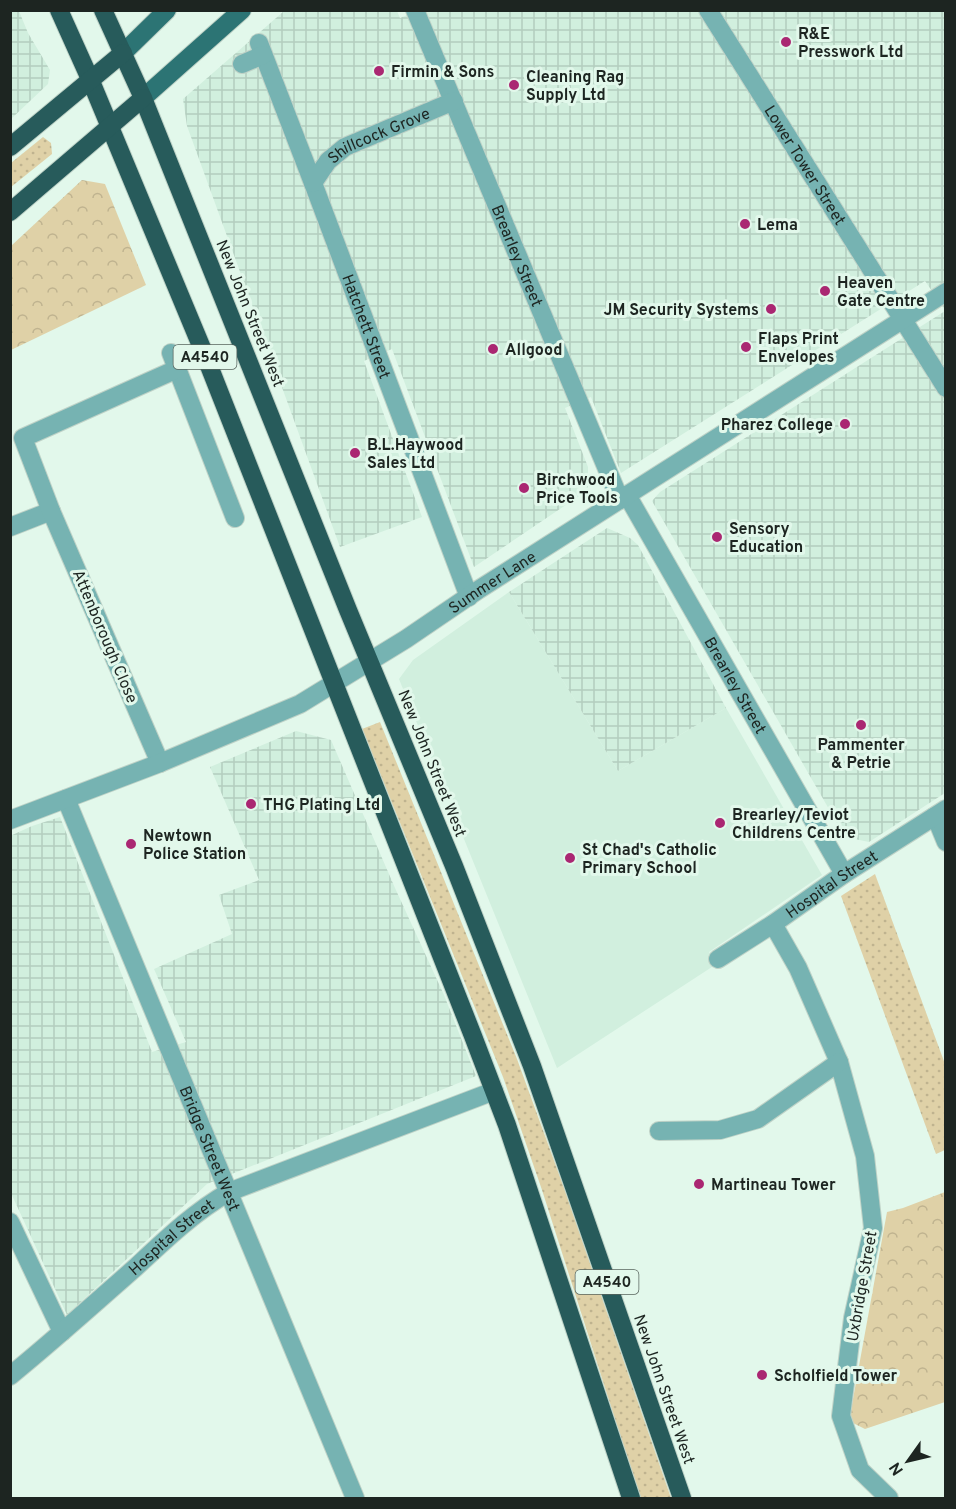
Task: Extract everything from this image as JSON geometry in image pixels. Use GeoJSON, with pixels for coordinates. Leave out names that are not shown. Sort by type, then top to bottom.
{"type":"FeatureCollection","features":[{"type":"Feature","properties":{"kind":"highway","name":"A4540"},"geometry":{"type":"LineString","coordinates":[[59,10],[204,353],[494,1091],[630,1498]]}},
{"type":"Feature","properties":{"kind":"highway","name":"A4540"},"geometry":{"type":"LineString","coordinates":[[103,10],[123,52]]}},
{"type":"Feature","properties":{"kind":"highway"},"geometry":{"type":"LineString","coordinates":[[10,147],[123,52]]}},
{"type":"Feature","properties":{"kind":"highway","name":"New John Street West"},"geometry":{"type":"LineString","coordinates":[[123,52],[450,855],[531,1066],[682,1498]]}},
{"type":"Feature","properties":{"kind":"highway"},"geometry":{"type":"LineString","coordinates":[[10,212],[143,98]]}},
{"type":"Feature","properties":{"kind":"main road"},"geometry":{"type":"LineString","coordinates":[[123,52],[167,10]]}},
{"type":"Feature","properties":{"kind":"main road"},"geometry":{"type":"LineString","coordinates":[[143,98],[242,10]]}},
{"type":"Feature","properties":{"kind":"street","name":"Brearley Street"},"geometry":{"type":"LineString","coordinates":[[415,10],[624,497],[844,874]]}},
{"type":"Feature","properties":{"kind":"street","name":"Lower Tower Street"},"geometry":{"type":"LineString","coordinates":[[708,10],[945,388]]}},
{"type":"Feature","properties":{"kind":"street","name":"Hatchett Street"},"geometry":{"type":"LineString","coordinates":[[242,64],[261,49],[470,597]]}},
{"type":"Feature","properties":{"kind":"street","name":"Shillcock Grove"},"geometry":{"type":"LineString","coordinates":[[314,183],[328,161],[345,147],[454,101]]}},
{"type":"Feature","properties":{"kind":"street","name":"Summer Lane"},"geometry":{"type":"LineString","coordinates":[[10,820],[160,763],[300,704],[945,292]]}},
{"type":"Feature","properties":{"kind":"street","name":"Attenborough Close"},"geometry":{"type":"LineString","coordinates":[[160,763],[51,511],[23,438],[174,361],[235,518]]}},
{"type":"Feature","properties":{"kind":"street"},"geometry":{"type":"LineString","coordinates":[[10,527],[51,511]]}},
{"type":"Feature","properties":{"kind":"street","name":"Bridge Street West"},"geometry":{"type":"LineString","coordinates":[[66,799],[355,1498]]}},
{"type":"Feature","properties":{"kind":"street"},"geometry":{"type":"LineString","coordinates":[[940,813],[939,825],[945,842]]}},
{"type":"Feature","properties":{"kind":"street","name":"Hospital Street"},"geometry":{"type":"LineString","coordinates":[[718,959],[940,813]]}},
{"type":"Feature","properties":{"kind":"street","name":"Uxbridge Street"},"geometry":{"type":"LineString","coordinates":[[773,924],[798,968],[839,1062],[865,1156],[873,1222],[853,1318],[841,1416],[860,1470],[889,1498]]}},
{"type":"Feature","properties":{"kind":"street"},"geometry":{"type":"LineString","coordinates":[[659,1131],[720,1130],[758,1119],[839,1062]]}},
{"type":"Feature","properties":{"kind":"street","name":"Hospital Street"},"geometry":{"type":"LineString","coordinates":[[10,1376],[185,1223],[229,1192],[494,1091]]}},
{"type":"Feature","properties":{"kind":"street"},"geometry":{"type":"LineString","coordinates":[[10,1221],[62,1332]]}},
{"type":"Feature","properties":{"kind":"shaded area"},"geometry":{"type":"Polygon","coordinates":[[[11,10],[19,11],[28,33],[50,70],[48,84],[11,119],[11,10]]]}},
{"type":"Feature","properties":{"kind":"shaded area"},"geometry":{"type":"Polygon","coordinates":[[[419,10],[945,11],[945,310],[925,281],[621,473],[591,397],[565,408],[588,467],[588,490],[474,567],[392,349],[364,361],[422,517],[340,547],[187,126],[183,99],[284,11],[397,11],[400,18],[419,10]]]}},
{"type":"Feature","properties":{"kind":"shaded area"},"geometry":{"type":"Polygon","coordinates":[[[945,311],[945,793],[869,842],[845,837],[652,501],[660,492],[945,311]]]}},
{"type":"Feature","properties":{"kind":"shaded area"},"geometry":{"type":"Polygon","coordinates":[[[607,528],[630,538],[638,545],[726,708],[618,771],[509,592],[607,528]]]}},
{"type":"Feature","properties":{"kind":"shaded area","name":"St Chad's Catholic Primary School"},"geometry":{"type":"Polygon","coordinates":[[[509,592],[618,771],[726,708],[822,875],[709,952],[715,965],[557,1068],[399,679],[413,660],[509,592]]]}},
{"type":"Feature","properties":{"kind":"shaded area"},"geometry":{"type":"Polygon","coordinates":[[[296,731],[331,740],[444,995],[476,1076],[207,1184],[67,1315],[11,1193],[10,836],[60,817],[152,1052],[186,1042],[154,969],[232,934],[219,895],[259,880],[210,767],[296,731]]]}},
{"type":"Feature","properties":{"kind":"green space"},"geometry":{"type":"Polygon","coordinates":[[[43,137],[51,143],[52,154],[11,187],[11,163],[43,137]]]}},
{"type":"Feature","properties":{"kind":"green space"},"geometry":{"type":"Polygon","coordinates":[[[82,180],[105,184],[146,285],[11,350],[11,246],[82,180]]]}},
{"type":"Feature","properties":{"kind":"green space"},"geometry":{"type":"Polygon","coordinates":[[[380,722],[517,1059],[671,1498],[641,1498],[637,1488],[542,1190],[503,1077],[362,729],[380,722]]]}},
{"type":"Feature","properties":{"kind":"green space"},"geometry":{"type":"Polygon","coordinates":[[[875,874],[945,1064],[945,1150],[936,1154],[841,896],[875,874]]]}},
{"type":"Feature","properties":{"kind":"green space"},"geometry":{"type":"Polygon","coordinates":[[[945,1192],[945,1402],[865,1429],[849,1421],[887,1212],[945,1192]]]}},
{"type":"Feature","properties":{"kind":"place","name":"R&E Presswork Ltd"},"geometry":{"type":"Point","coordinates":[786,42]}},
{"type":"Feature","properties":{"kind":"place","name":"Firmin & Sons"},"geometry":{"type":"Point","coordinates":[379,71]}},
{"type":"Feature","properties":{"kind":"place","name":"Cleaning Rag Supply Ltd"},"geometry":{"type":"Point","coordinates":[514,85]}},
{"type":"Feature","properties":{"kind":"place","name":"Lema"},"geometry":{"type":"Point","coordinates":[745,224]}},
{"type":"Feature","properties":{"kind":"place","name":"Heaven Gate Centre"},"geometry":{"type":"Point","coordinates":[825,291]}},
{"type":"Feature","properties":{"kind":"place","name":"JM Security Systems"},"geometry":{"type":"Point","coordinates":[771,309]}},
{"type":"Feature","properties":{"kind":"place","name":"Flaps Print Envelopes"},"geometry":{"type":"Point","coordinates":[746,347]}},
{"type":"Feature","properties":{"kind":"place","name":"Allgood"},"geometry":{"type":"Point","coordinates":[493,349]}},
{"type":"Feature","properties":{"kind":"place","name":"Pharez College"},"geometry":{"type":"Point","coordinates":[845,424]}},
{"type":"Feature","properties":{"kind":"place","name":"B.L.Haywood Sales Ltd"},"geometry":{"type":"Point","coordinates":[355,453]}},
{"type":"Feature","properties":{"kind":"place","name":"Birchwood Price Tools"},"geometry":{"type":"Point","coordinates":[524,488]}},
{"type":"Feature","properties":{"kind":"place","name":"Sensory Education"},"geometry":{"type":"Point","coordinates":[717,537]}},
{"type":"Feature","properties":{"kind":"place","name":"Pammenter & Petrie"},"geometry":{"type":"Point","coordinates":[861,725]}},
{"type":"Feature","properties":{"kind":"place","name":"THG Plating Ltd"},"geometry":{"type":"Point","coordinates":[251,804]}},
{"type":"Feature","properties":{"kind":"place","name":"Brearley/Teviot Childrens Centre"},"geometry":{"type":"Point","coordinates":[720,823]}},
{"type":"Feature","properties":{"kind":"place","name":"Newtown Police Station"},"geometry":{"type":"Point","coordinates":[131,844]}},
{"type":"Feature","properties":{"kind":"place","name":"St Chad's Catholic Primary School"},"geometry":{"type":"Point","coordinates":[570,858]}},
{"type":"Feature","properties":{"kind":"place","name":"Martineau Tower"},"geometry":{"type":"Point","coordinates":[699,1184]}},
{"type":"Feature","properties":{"kind":"place","name":"Scholfield Tower"},"geometry":{"type":"Point","coordinates":[762,1375]}}]}
